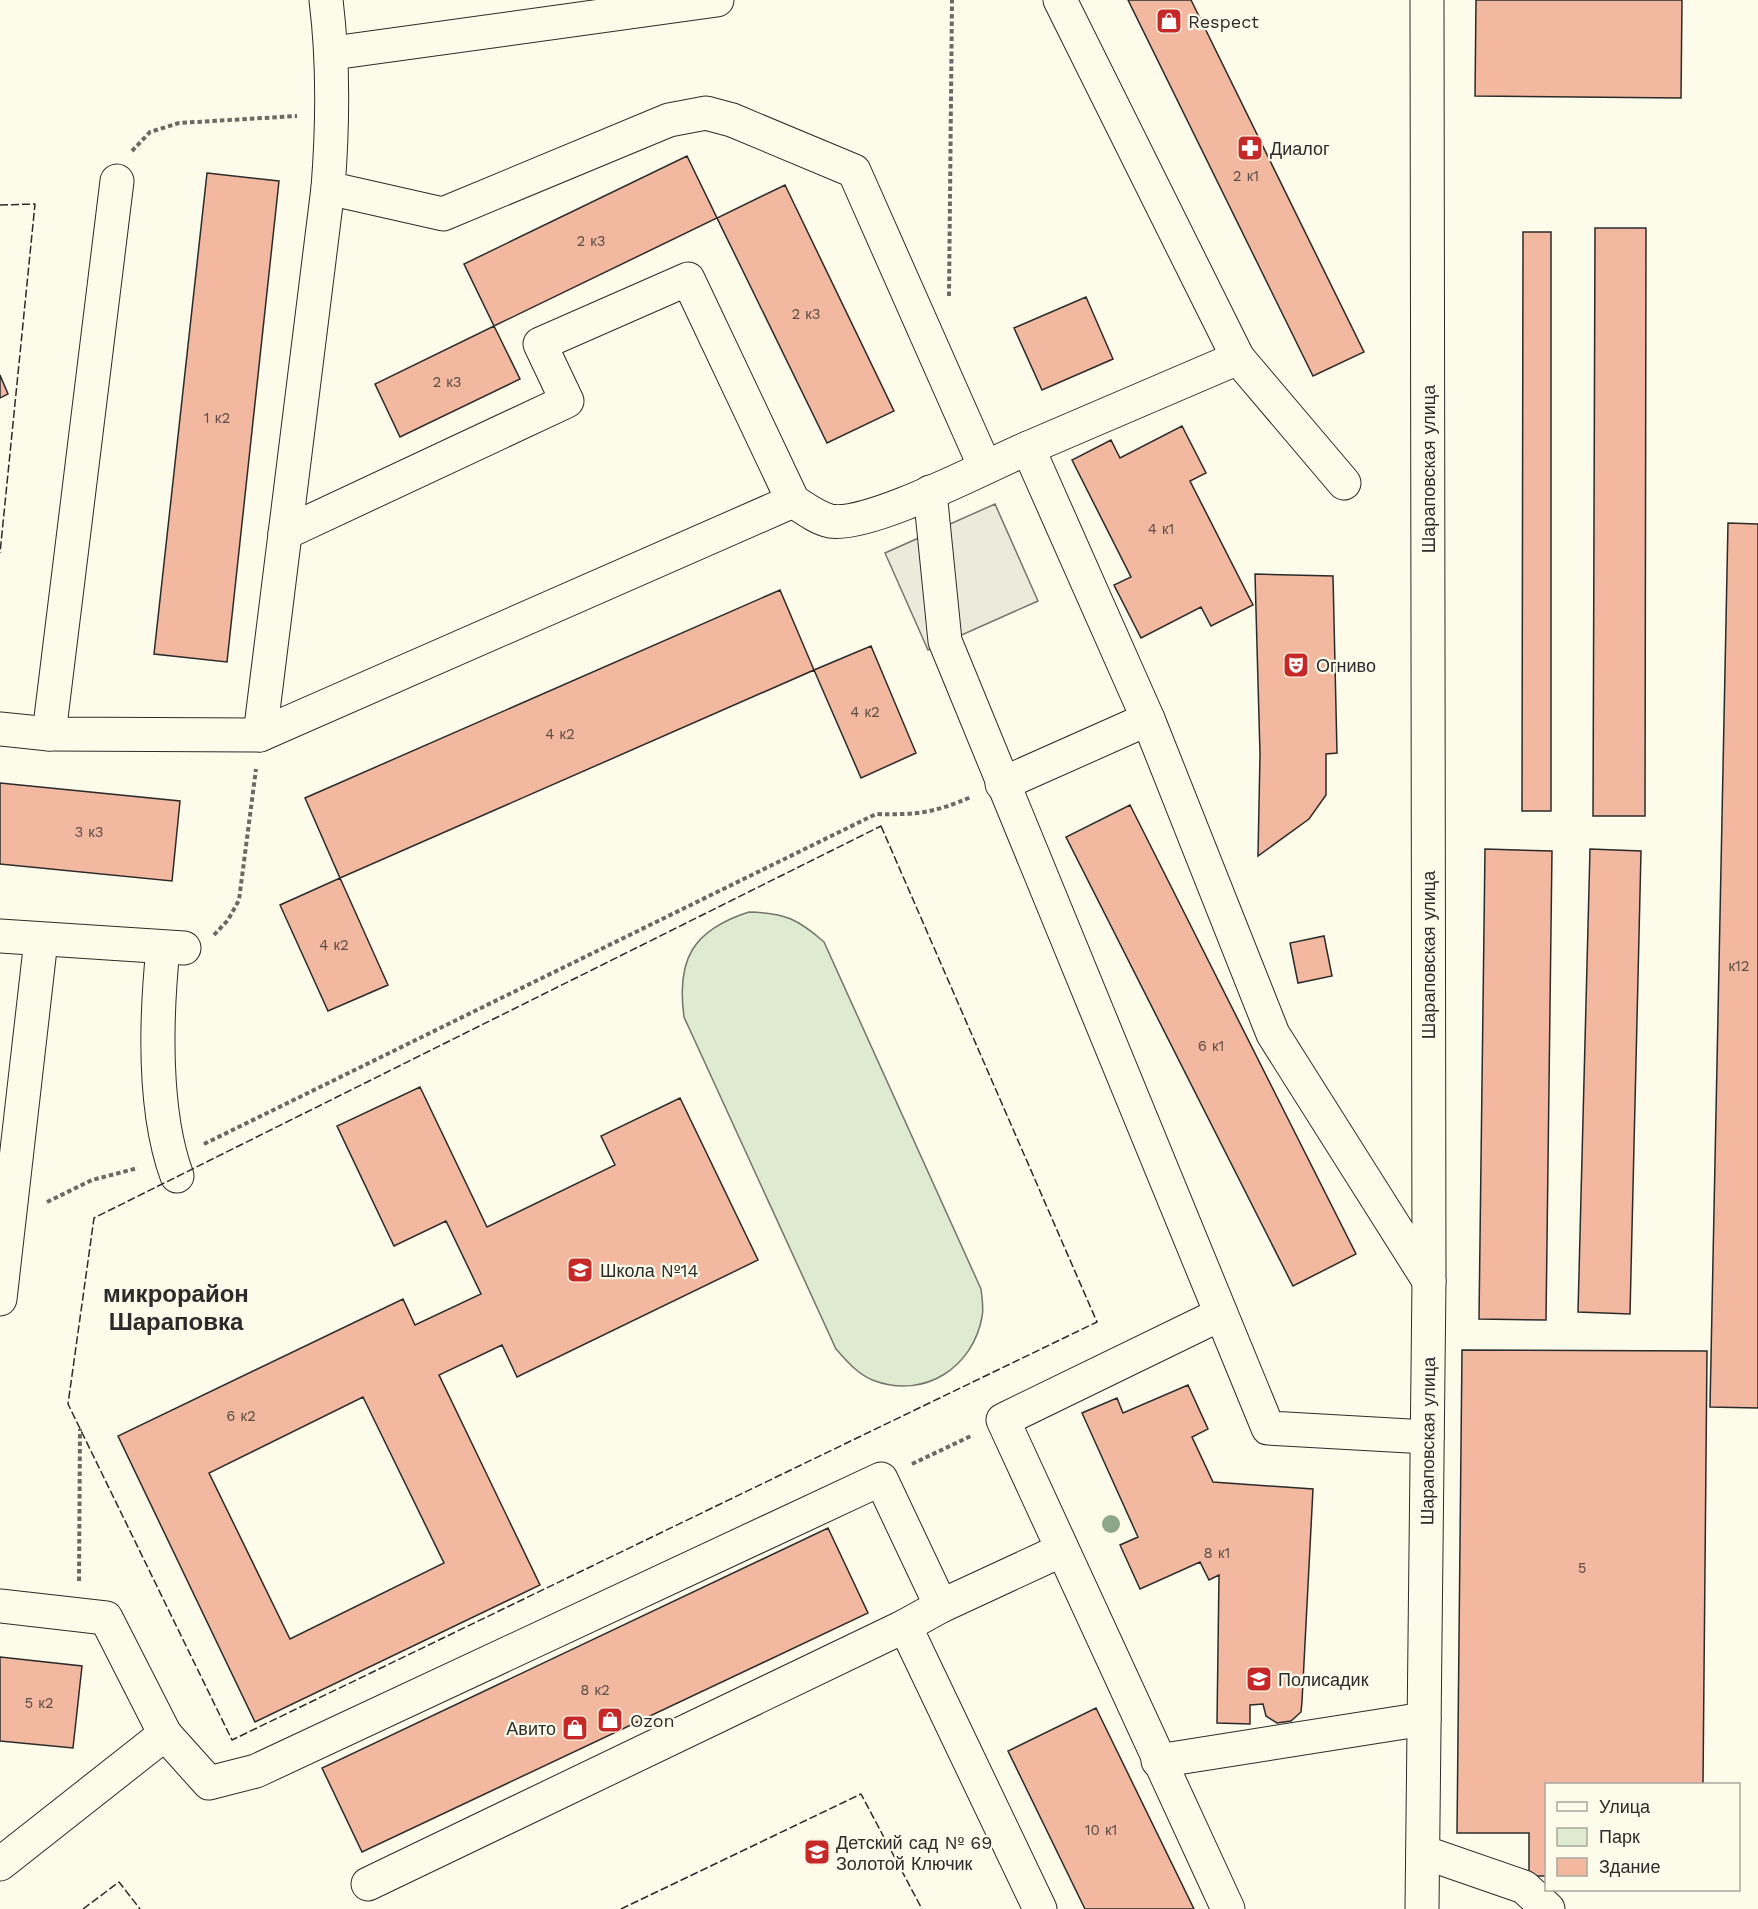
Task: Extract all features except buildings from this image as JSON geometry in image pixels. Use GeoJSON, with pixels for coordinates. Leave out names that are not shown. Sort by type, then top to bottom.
{"type":"FeatureCollection","features":[{"type":"Feature","properties":{"kind":"street"},"geometry":{"type":"LineString","coordinates":[[260,735],[328,188],[334,114],[333,53],[326,0]]}},
{"type":"Feature","properties":{"kind":"street"},"geometry":{"type":"LineString","coordinates":[[333,53],[717,0]]}},
{"type":"Feature","properties":{"kind":"street"},"geometry":{"type":"LineString","coordinates":[[1060,0],[1238,358],[1344,483]]}},
{"type":"Feature","properties":{"kind":"street","name":"Шараповская улица"},"geometry":{"type":"LineString","coordinates":[[1422,1909],[1429,1281],[1427,0]]}},
{"type":"Feature","properties":{"kind":"street"},"geometry":{"type":"LineString","coordinates":[[328,188],[443,214],[669,120],[706,113],[732,120],[844,166],[854,171],[985,466]]}},
{"type":"Feature","properties":{"kind":"street"},"geometry":{"type":"LineString","coordinates":[[49,734],[117,181]]}},
{"type":"Feature","properties":{"kind":"street"},"geometry":{"type":"LineString","coordinates":[[285,533],[567,401],[540,344],[688,279],[793,501],[830,520],[860,520],[930,492],[985,466],[1238,358]]}},
{"type":"Feature","properties":{"kind":"street"},"geometry":{"type":"LineString","coordinates":[[1028,448],[1148,719],[1273,1035],[1429,1281]]}},
{"type":"Feature","properties":{"kind":"street"},"geometry":{"type":"LineString","coordinates":[[930,492],[945,641],[1268,1428],[1427,1437]]}},
{"type":"Feature","properties":{"kind":"street"},"geometry":{"type":"LineString","coordinates":[[0,729],[49,734],[260,735],[793,501]]}},
{"type":"Feature","properties":{"kind":"street"},"geometry":{"type":"LineString","coordinates":[[1002,784],[1148,719]]}},
{"type":"Feature","properties":{"kind":"street"},"geometry":{"type":"LineString","coordinates":[[0,936],[174,948],[158,1005],[160,1062],[174,1168]]}},
{"type":"Feature","properties":{"kind":"street"},"geometry":{"type":"LineString","coordinates":[[0,1299],[41,940]]}},
{"type":"Feature","properties":{"kind":"street"},"geometry":{"type":"LineString","coordinates":[[1221,1314],[1003,1420],[1228,1909]]}},
{"type":"Feature","properties":{"kind":"street"},"geometry":{"type":"LineString","coordinates":[[0,1606],[106,1618],[165,1734],[209,1783],[256,1771],[881,1479],[941,1606]]}},
{"type":"Feature","properties":{"kind":"street"},"geometry":{"type":"LineString","coordinates":[[368,1884],[905,1626],[941,1606],[1062,1550]]}},
{"type":"Feature","properties":{"kind":"street"},"geometry":{"type":"LineString","coordinates":[[905,1626],[1040,1909]]}},
{"type":"Feature","properties":{"kind":"street"},"geometry":{"type":"LineString","coordinates":[[1158,1761],[1424,1719]]}},
{"type":"Feature","properties":{"kind":"street"},"geometry":{"type":"LineString","coordinates":[[0,1864],[165,1734]]}},
{"type":"Feature","properties":{"kind":"street"},"geometry":{"type":"LineString","coordinates":[[1423,1852],[1524,1887],[1548,1909]]}},
{"type":"Feature","properties":{"kind":"path"},"geometry":{"type":"LineString","coordinates":[[949,303],[952,0]]}},
{"type":"Feature","properties":{"kind":"path"},"geometry":{"type":"LineString","coordinates":[[117,181],[132,152],[150,132],[179,123],[334,114]]}},
{"type":"Feature","properties":{"kind":"path"},"geometry":{"type":"LineString","coordinates":[[174,948],[213,936],[228,920],[239,900],[260,735]]}},
{"type":"Feature","properties":{"kind":"path"},"geometry":{"type":"LineString","coordinates":[[9,1221],[92,1180],[174,1168],[876,814],[908,815],[938,812],[1002,784]]}},
{"type":"Feature","properties":{"kind":"path"},"geometry":{"type":"LineString","coordinates":[[881,1479],[1003,1420]]}},
{"type":"Feature","properties":{"kind":"path"},"geometry":{"type":"LineString","coordinates":[[78,1614],[80,1429]]}},
{"type":"Feature","properties":{"kind":"green space"},"geometry":{"type":"Polygon","coordinates":[[[749,912],[772,914],[790,919],[824,942],[981,1289],[982,1317],[969,1351],[944,1374],[928,1382],[912,1386],[875,1381],[858,1371],[836,1349],[684,1017],[683,979],[686,963],[692,950],[714,928],[749,912]]]}},
{"type":"Feature","properties":{"kind":"shaded area"},"geometry":{"type":"Polygon","coordinates":[[[995,504],[1038,601],[928,650],[885,553],[995,504]]]}},
{"type":"Feature","properties":{"kind":"fence"},"geometry":{"type":"LineString","coordinates":[[0,205],[35,204],[0,553]]}},
{"type":"Feature","properties":{"kind":"fence"},"geometry":{"type":"LineString","coordinates":[[881,826],[1097,1322],[232,1740],[68,1404],[94,1218],[881,826]]}},
{"type":"Feature","properties":{"kind":"fence"},"geometry":{"type":"LineString","coordinates":[[621,1909],[861,1794],[922,1909]]}},
{"type":"Feature","properties":{"kind":"fence"},"geometry":{"type":"LineString","coordinates":[[83,1909],[119,1882],[140,1909]]}},
{"type":"Feature","properties":{"kind":"place","name":"Respect"},"geometry":{"type":"Point","coordinates":[1169,21]}},
{"type":"Feature","properties":{"kind":"place","name":"Диалог"},"geometry":{"type":"Point","coordinates":[1250,148]}},
{"type":"Feature","properties":{"kind":"place","name":"Огниво"},"geometry":{"type":"Point","coordinates":[1296,665]}},
{"type":"Feature","properties":{"kind":"place","name":"Школа №14"},"geometry":{"type":"Point","coordinates":[580,1270]}},
{"type":"Feature","properties":{"kind":"place","name":"Полисадик"},"geometry":{"type":"Point","coordinates":[1259,1679]}},
{"type":"Feature","properties":{"kind":"place","name":"Ozon"},"geometry":{"type":"Point","coordinates":[610,1720]}},
{"type":"Feature","properties":{"kind":"place","name":"Авито"},"geometry":{"type":"Point","coordinates":[575,1728]}},
{"type":"Feature","properties":{"kind":"place","name":"Детский сад № 69 Золотой Ключик"},"geometry":{"type":"Point","coordinates":[817,1852]}},
{"type":"Feature","properties":{"kind":"district","name":"микрорайон Шараповка"},"geometry":{"type":"Point","coordinates":[176,1308]}}]}
